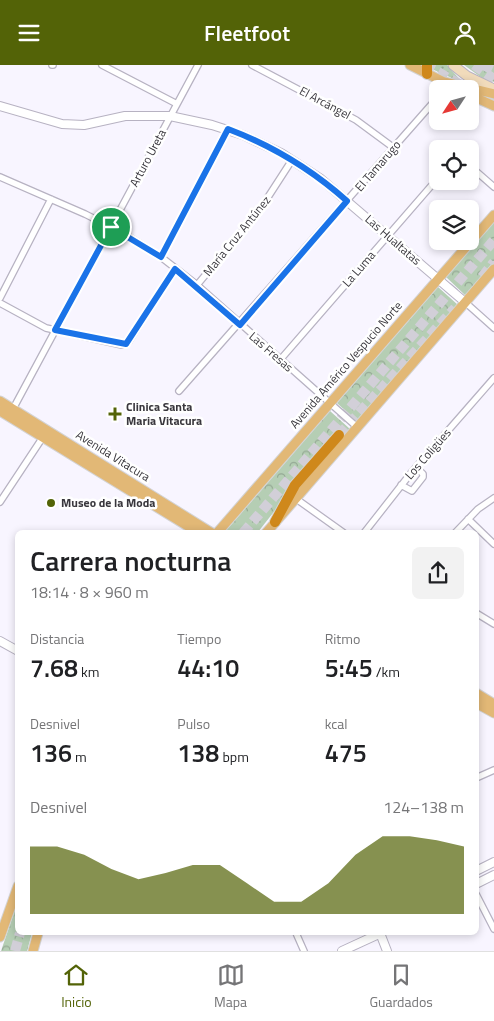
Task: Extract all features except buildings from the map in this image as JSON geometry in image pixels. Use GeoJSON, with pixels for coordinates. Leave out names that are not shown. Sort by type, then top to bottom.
{"type":"FeatureCollection","features":[{"type":"Feature","properties":{"kind":"highway"},"geometry":{"type":"LineString","coordinates":[[274,523],[295,485],[338,435]]}},
{"type":"Feature","properties":{"kind":"main road"},"geometry":{"type":"LineString","coordinates":[[410,65],[427,69],[437,80]]}},
{"type":"Feature","properties":{"kind":"main road"},"geometry":{"type":"LineString","coordinates":[[453,65],[467,77],[494,89]]}},
{"type":"Feature","properties":{"kind":"main road"},"geometry":{"type":"LineString","coordinates":[[479,91],[494,94]]}},
{"type":"Feature","properties":{"kind":"main road"},"geometry":{"type":"LineString","coordinates":[[479,99],[494,106]]}},
{"type":"Feature","properties":{"kind":"main road","name":"Avenida Américo Vespucio Norte"},"geometry":{"type":"LineString","coordinates":[[220,530],[494,215]]}},
{"type":"Feature","properties":{"kind":"main road"},"geometry":{"type":"LineString","coordinates":[[268,530],[494,269]]}},
{"type":"Feature","properties":{"kind":"main road","name":"Avenida Vitacura"},"geometry":{"type":"LineString","coordinates":[[0,401],[207,530]]}},
{"type":"Feature","properties":{"kind":"main road","name":"Avenida Vitacura"},"geometry":{"type":"LineString","coordinates":[[0,411],[194,530]]}},
{"type":"Feature","properties":{"kind":"main road"},"geometry":{"type":"LineString","coordinates":[[479,695],[494,704]]}},
{"type":"Feature","properties":{"kind":"main road"},"geometry":{"type":"LineString","coordinates":[[479,705],[494,713]]}},
{"type":"Feature","properties":{"kind":"main road"},"geometry":{"type":"LineString","coordinates":[[0,937],[15,894]]}},
{"type":"Feature","properties":{"kind":"main road"},"geometry":{"type":"LineString","coordinates":[[33,951],[37,935]]}},
{"type":"Feature","properties":{"kind":"street"},"geometry":{"type":"LineString","coordinates":[[102,65],[177,104]]}},
{"type":"Feature","properties":{"kind":"street","name":"Arturo Ureta"},"geometry":{"type":"LineString","coordinates":[[12,409],[198,65]]}},
{"type":"Feature","properties":{"kind":"street","name":"El Arcángel"},"geometry":{"type":"LineString","coordinates":[[252,65],[356,120],[394,148]]}},
{"type":"Feature","properties":{"kind":"street","name":"Las Hualtatas"},"geometry":{"type":"LineString","coordinates":[[0,106],[37,119],[73,125],[125,116],[170,116],[228,129],[259,142],[321,179],[494,328]]}},
{"type":"Feature","properties":{"kind":"street","name":"El Tamarugo"},"geometry":{"type":"LineString","coordinates":[[179,391],[240,325],[429,107]]}},
{"type":"Feature","properties":{"kind":"street"},"geometry":{"type":"LineString","coordinates":[[161,257],[228,129]]}},
{"type":"Feature","properties":{"kind":"street","name":"María Cruz Antúnez"},"geometry":{"type":"LineString","coordinates":[[197,285],[260,211],[292,160]]}},
{"type":"Feature","properties":{"kind":"street"},"geometry":{"type":"LineString","coordinates":[[479,174],[494,187]]}},
{"type":"Feature","properties":{"kind":"street","name":"Las Fresas"},"geometry":{"type":"LineString","coordinates":[[0,177],[111,227],[161,257],[197,285],[357,427]]}},
{"type":"Feature","properties":{"kind":"street","name":"La Luma"},"geometry":{"type":"LineString","coordinates":[[280,360],[429,188]]}},
{"type":"Feature","properties":{"kind":"street"},"geometry":{"type":"LineString","coordinates":[[0,298],[51,199]]}},
{"type":"Feature","properties":{"kind":"street"},"geometry":{"type":"LineString","coordinates":[[0,303],[36,324],[55,330],[126,344],[175,269]]}},
{"type":"Feature","properties":{"kind":"street","name":"Los Coligües"},"geometry":{"type":"LineString","coordinates":[[366,530],[416,467],[494,378]]}},
{"type":"Feature","properties":{"kind":"street"},"geometry":{"type":"LineString","coordinates":[[1,497],[43,437]]}},
{"type":"Feature","properties":{"kind":"street"},"geometry":{"type":"LineString","coordinates":[[401,485],[412,491],[423,477],[423,474],[416,467]]}},
{"type":"Feature","properties":{"kind":"street"},"geometry":{"type":"LineString","coordinates":[[296,498],[340,530]]}},
{"type":"Feature","properties":{"kind":"street"},"geometry":{"type":"LineString","coordinates":[[458,530],[494,498]]}},
{"type":"Feature","properties":{"kind":"street"},"geometry":{"type":"LineString","coordinates":[[468,519],[494,544]]}},
{"type":"Feature","properties":{"kind":"street"},"geometry":{"type":"LineString","coordinates":[[479,615],[494,625]]}},
{"type":"Feature","properties":{"kind":"street"},"geometry":{"type":"LineString","coordinates":[[0,641],[15,649]]}},
{"type":"Feature","properties":{"kind":"street"},"geometry":{"type":"LineString","coordinates":[[479,777],[494,770]]}},
{"type":"Feature","properties":{"kind":"street"},"geometry":{"type":"LineString","coordinates":[[479,870],[494,862]]}},
{"type":"Feature","properties":{"kind":"street"},"geometry":{"type":"LineString","coordinates":[[479,882],[494,875]]}},
{"type":"Feature","properties":{"kind":"street"},"geometry":{"type":"LineString","coordinates":[[479,900],[494,929]]}},
{"type":"Feature","properties":{"kind":"street"},"geometry":{"type":"LineString","coordinates":[[297,935],[304,951]]}},
{"type":"Feature","properties":{"kind":"street"},"geometry":{"type":"LineString","coordinates":[[342,951],[377,935]]}},
{"type":"Feature","properties":{"kind":"street"},"geometry":{"type":"LineString","coordinates":[[382,935],[387,951]]}},
{"type":"Feature","properties":{"kind":"green space"},"geometry":{"type":"Polygon","coordinates":[[[434,65],[447,65],[460,80],[456,80],[434,70],[434,65]]]}},
{"type":"Feature","properties":{"kind":"green space"},"geometry":{"type":"Polygon","coordinates":[[[464,65],[494,65],[494,82],[482,78],[464,65]]]}},
{"type":"Feature","properties":{"kind":"green space"},"geometry":{"type":"Polygon","coordinates":[[[494,221],[494,261],[466,296],[446,277],[469,250],[479,250],[479,238],[494,221]]]}},
{"type":"Feature","properties":{"kind":"green space"},"geometry":{"type":"Polygon","coordinates":[[[438,287],[458,305],[356,421],[337,403],[438,287]]]}},
{"type":"Feature","properties":{"kind":"green space"},"geometry":{"type":"Polygon","coordinates":[[[330,411],[350,429],[344,436],[337,432],[260,530],[227,530],[330,411]]]}},
{"type":"Feature","properties":{"kind":"green space"},"geometry":{"type":"Polygon","coordinates":[[[15,910],[15,935],[31,935],[27,951],[1,951],[15,910]]]}},
{"type":"Feature","properties":{"kind":"tunnel"},"geometry":{"type":"LineString","coordinates":[[425,65],[494,103]]}},
{"type":"Feature","properties":{"kind":"tunnel"},"geometry":{"type":"LineString","coordinates":[[474,65],[494,79]]}},
{"type":"Feature","properties":{"kind":"tunnel"},"geometry":{"type":"LineString","coordinates":[[483,65],[494,70]]}},
{"type":"Feature","properties":{"kind":"tunnel"},"geometry":{"type":"LineString","coordinates":[[246,530],[494,240]]}},
{"type":"Feature","properties":{"kind":"tunnel"},"geometry":{"type":"LineString","coordinates":[[482,277],[494,262]]}},
{"type":"Feature","properties":{"kind":"tunnel"},"geometry":{"type":"LineString","coordinates":[[339,435],[455,308]]}},
{"type":"Feature","properties":{"kind":"tunnel"},"geometry":{"type":"LineString","coordinates":[[15,951],[19,935]]}},
{"type":"Feature","properties":{"kind":"place","name":"Clinica Santa Maria Vitacura"},"geometry":{"type":"Point","coordinates":[115,414]}},
{"type":"Feature","properties":{"kind":"place","name":"Museo de la Moda"},"geometry":{"type":"Point","coordinates":[51,503]}},
{"type":"Feature","properties":{"kind":"route"},"geometry":{"type":"LineString","coordinates":[[228,129],[270,147],[292,160],[321,179],[347,201],[240,325],[197,285],[175,269],[129,341],[122,345],[55,330],[111,227],[161,257],[228,129]]}}]}
